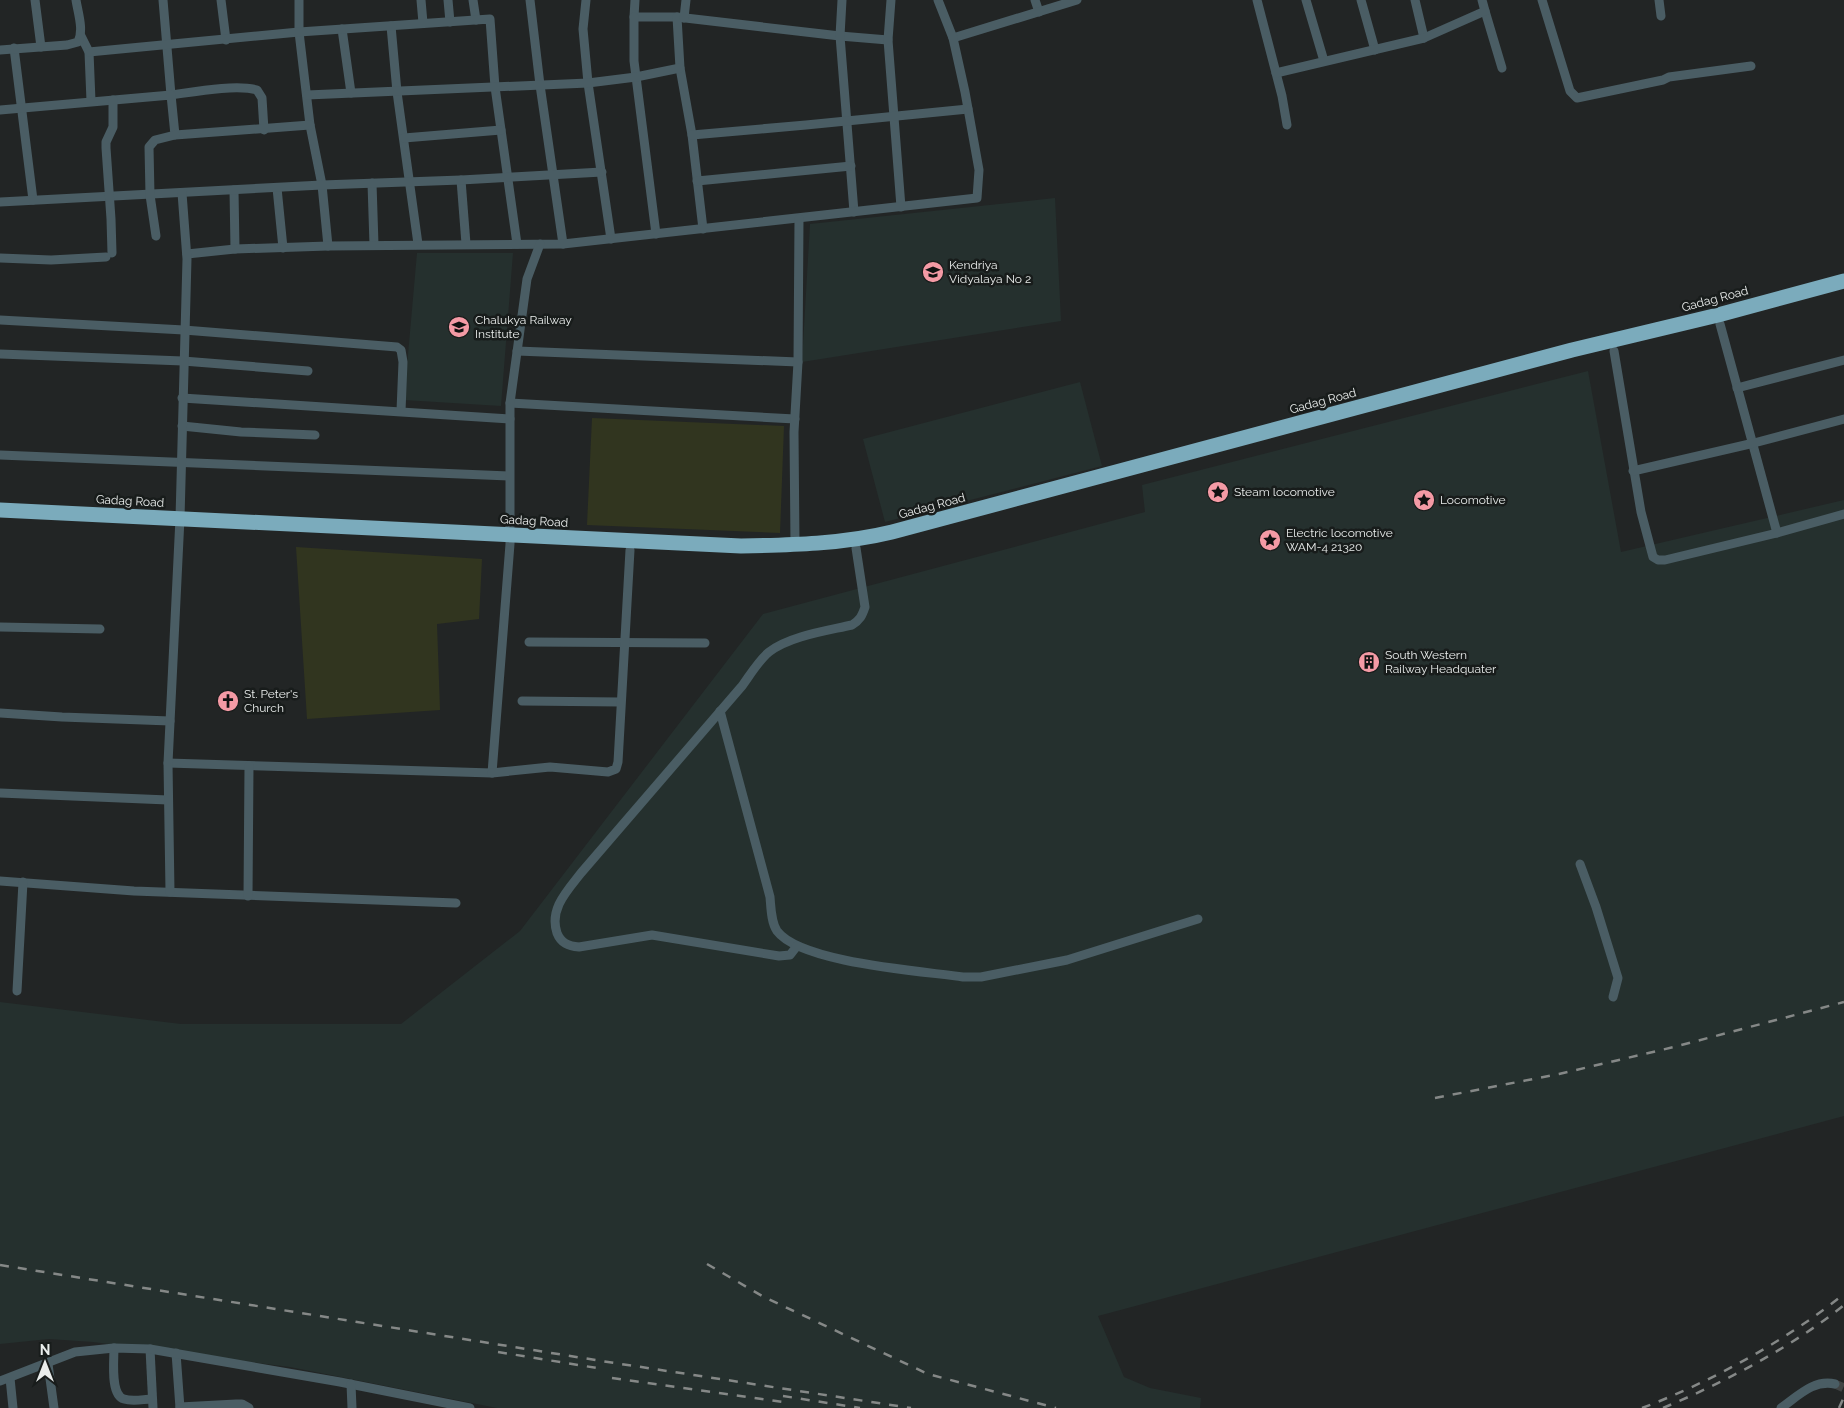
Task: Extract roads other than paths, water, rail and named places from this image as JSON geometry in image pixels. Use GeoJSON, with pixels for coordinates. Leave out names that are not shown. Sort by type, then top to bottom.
{"type":"FeatureCollection","features":[{"type":"Feature","properties":{"kind":"highway","name":"Gadag Road"},"geometry":{"type":"LineString","coordinates":[[0,510],[180,523],[510,540],[741,546],[795,545],[854,539],[892,532],[1572,350],[1718,315],[1844,281]]}},
{"type":"Feature","properties":{"kind":"highway","name":"Gadag Road"},"geometry":{"type":"LineString","coordinates":[[510,540],[630,550],[741,556],[795,555],[856,548],[895,541],[1574,359],[1614,351],[1720,324],[1844,290]]}},
{"type":"Feature","properties":{"kind":"highway","name":"Gadag Road"},"geometry":{"type":"LineString","coordinates":[[0,520],[180,523]]}},
{"type":"Feature","properties":{"kind":"street"},"geometry":{"type":"LineString","coordinates":[[35,0],[41,47]]}},
{"type":"Feature","properties":{"kind":"street"},"geometry":{"type":"LineString","coordinates":[[76,0],[81,36],[89,52],[91,101]]}},
{"type":"Feature","properties":{"kind":"street"},"geometry":{"type":"LineString","coordinates":[[163,0],[165,45],[175,135]]}},
{"type":"Feature","properties":{"kind":"street"},"geometry":{"type":"LineString","coordinates":[[221,0],[226,40]]}},
{"type":"Feature","properties":{"kind":"street"},"geometry":{"type":"LineString","coordinates":[[299,0],[299,32],[310,125],[322,185],[328,246]]}},
{"type":"Feature","properties":{"kind":"street"},"geometry":{"type":"LineString","coordinates":[[421,0],[423,24]]}},
{"type":"Feature","properties":{"kind":"street"},"geometry":{"type":"LineString","coordinates":[[448,0],[450,22]]}},
{"type":"Feature","properties":{"kind":"street"},"geometry":{"type":"LineString","coordinates":[[473,0],[476,20]]}},
{"type":"Feature","properties":{"kind":"street"},"geometry":{"type":"LineString","coordinates":[[530,0],[563,244]]}},
{"type":"Feature","properties":{"kind":"street"},"geometry":{"type":"LineString","coordinates":[[586,0],[583,29],[588,83],[611,239]]}},
{"type":"Feature","properties":{"kind":"street"},"geometry":{"type":"LineString","coordinates":[[635,0],[636,77],[656,234]]}},
{"type":"Feature","properties":{"kind":"street"},"geometry":{"type":"LineString","coordinates":[[686,0],[681,17],[680,68],[692,135],[703,229]]}},
{"type":"Feature","properties":{"kind":"street"},"geometry":{"type":"LineString","coordinates":[[842,0],[840,36],[854,212]]}},
{"type":"Feature","properties":{"kind":"street"},"geometry":{"type":"LineString","coordinates":[[891,0],[888,40],[901,207]]}},
{"type":"Feature","properties":{"kind":"street"},"geometry":{"type":"LineString","coordinates":[[187,254],[235,249],[328,246],[563,244],[977,198],[979,170],[968,109],[953,38],[938,0]]}},
{"type":"Feature","properties":{"kind":"street"},"geometry":{"type":"LineString","coordinates":[[1035,0],[1039,12]]}},
{"type":"Feature","properties":{"kind":"street"},"geometry":{"type":"LineString","coordinates":[[953,38],[1077,0]]}},
{"type":"Feature","properties":{"kind":"street"},"geometry":{"type":"LineString","coordinates":[[1257,0],[1287,125]]}},
{"type":"Feature","properties":{"kind":"street"},"geometry":{"type":"LineString","coordinates":[[1306,0],[1324,61]]}},
{"type":"Feature","properties":{"kind":"street"},"geometry":{"type":"LineString","coordinates":[[1361,0],[1375,50]]}},
{"type":"Feature","properties":{"kind":"street"},"geometry":{"type":"LineString","coordinates":[[1415,0],[1424,38]]}},
{"type":"Feature","properties":{"kind":"street"},"geometry":{"type":"LineString","coordinates":[[1482,0],[1502,68]]}},
{"type":"Feature","properties":{"kind":"street"},"geometry":{"type":"LineString","coordinates":[[1542,0],[1570,91],[1577,98],[1663,80],[1669,77],[1751,66]]}},
{"type":"Feature","properties":{"kind":"street"},"geometry":{"type":"LineString","coordinates":[[1658,0],[1661,16]]}},
{"type":"Feature","properties":{"kind":"street"},"geometry":{"type":"LineString","coordinates":[[1276,73],[1424,38],[1485,11]]}},
{"type":"Feature","properties":{"kind":"street"},"geometry":{"type":"LineString","coordinates":[[634,17],[681,17],[888,40]]}},
{"type":"Feature","properties":{"kind":"street"},"geometry":{"type":"LineString","coordinates":[[89,52],[299,32],[490,19],[494,87],[517,244]]}},
{"type":"Feature","properties":{"kind":"street"},"geometry":{"type":"LineString","coordinates":[[391,26],[397,92],[411,182],[418,244]]}},
{"type":"Feature","properties":{"kind":"street"},"geometry":{"type":"LineString","coordinates":[[342,29],[351,93]]}},
{"type":"Feature","properties":{"kind":"street"},"geometry":{"type":"LineString","coordinates":[[0,50],[74,44],[78,42],[81,36]]}},
{"type":"Feature","properties":{"kind":"street"},"geometry":{"type":"LineString","coordinates":[[14,48],[33,200]]}},
{"type":"Feature","properties":{"kind":"street"},"geometry":{"type":"LineString","coordinates":[[307,95],[588,83],[636,77],[680,68]]}},
{"type":"Feature","properties":{"kind":"street"},"geometry":{"type":"LineString","coordinates":[[0,110],[209,90],[257,90],[262,98],[264,130]]}},
{"type":"Feature","properties":{"kind":"street"},"geometry":{"type":"LineString","coordinates":[[0,258],[51,260],[109,255],[110,197],[106,142],[113,127],[113,100]]}},
{"type":"Feature","properties":{"kind":"street"},"geometry":{"type":"LineString","coordinates":[[692,135],[968,109]]}},
{"type":"Feature","properties":{"kind":"street"},"geometry":{"type":"LineString","coordinates":[[156,236],[150,195],[149,147],[155,140],[175,135],[264,130],[310,125]]}},
{"type":"Feature","properties":{"kind":"street"},"geometry":{"type":"LineString","coordinates":[[404,138],[501,130]]}},
{"type":"Feature","properties":{"kind":"street"},"geometry":{"type":"LineString","coordinates":[[697,181],[851,166]]}},
{"type":"Feature","properties":{"kind":"street"},"geometry":{"type":"LineString","coordinates":[[0,202],[602,172]]}},
{"type":"Feature","properties":{"kind":"street"},"geometry":{"type":"LineString","coordinates":[[461,180],[466,244]]}},
{"type":"Feature","properties":{"kind":"street"},"geometry":{"type":"LineString","coordinates":[[372,183],[374,245]]}},
{"type":"Feature","properties":{"kind":"street"},"geometry":{"type":"LineString","coordinates":[[277,188],[283,248]]}},
{"type":"Feature","properties":{"kind":"street"},"geometry":{"type":"LineString","coordinates":[[234,190],[235,249]]}},
{"type":"Feature","properties":{"kind":"street"},"geometry":{"type":"LineString","coordinates":[[170,892],[168,763],[180,523],[187,254],[182,193]]}},
{"type":"Feature","properties":{"kind":"street"},"geometry":{"type":"LineString","coordinates":[[795,545],[795,419],[798,362],[799,219]]}},
{"type":"Feature","properties":{"kind":"street"},"geometry":{"type":"LineString","coordinates":[[492,773],[510,540],[510,403],[527,279],[540,244]]}},
{"type":"Feature","properties":{"kind":"street"},"geometry":{"type":"LineString","coordinates":[[0,320],[184,330],[397,347],[401,350],[403,362],[401,411]]}},
{"type":"Feature","properties":{"kind":"street"},"geometry":{"type":"LineString","coordinates":[[1720,324],[1777,533]]}},
{"type":"Feature","properties":{"kind":"street"},"geometry":{"type":"LineString","coordinates":[[517,351],[798,362]]}},
{"type":"Feature","properties":{"kind":"street"},"geometry":{"type":"LineString","coordinates":[[1614,351],[1633,471],[1653,557],[1658,560],[1665,560],[1777,533],[1844,514]]}},
{"type":"Feature","properties":{"kind":"street"},"geometry":{"type":"LineString","coordinates":[[0,354],[183,361],[308,371]]}},
{"type":"Feature","properties":{"kind":"street"},"geometry":{"type":"LineString","coordinates":[[1737,388],[1844,360]]}},
{"type":"Feature","properties":{"kind":"street"},"geometry":{"type":"LineString","coordinates":[[182,398],[510,419]]}},
{"type":"Feature","properties":{"kind":"street"},"geometry":{"type":"LineString","coordinates":[[510,403],[795,419]]}},
{"type":"Feature","properties":{"kind":"street"},"geometry":{"type":"LineString","coordinates":[[1633,471],[1844,420]]}},
{"type":"Feature","properties":{"kind":"street"},"geometry":{"type":"LineString","coordinates":[[182,426],[241,432],[316,435]]}},
{"type":"Feature","properties":{"kind":"street"},"geometry":{"type":"LineString","coordinates":[[0,454],[510,476]]}},
{"type":"Feature","properties":{"kind":"street"},"geometry":{"type":"LineString","coordinates":[[798,946],[790,954],[779,956],[652,935],[579,947],[570,946],[558,936],[554,916],[558,905],[581,872],[767,653],[791,640],[852,625],[858,621],[865,607],[856,548]]}},
{"type":"Feature","properties":{"kind":"street"},"geometry":{"type":"LineString","coordinates":[[168,763],[492,773],[550,768],[612,771],[616,769],[618,762],[623,642],[630,550]]}},
{"type":"Feature","properties":{"kind":"street"},"geometry":{"type":"LineString","coordinates":[[0,626],[100,629]]}},
{"type":"Feature","properties":{"kind":"street"},"geometry":{"type":"LineString","coordinates":[[529,642],[705,642]]}},
{"type":"Feature","properties":{"kind":"street"},"geometry":{"type":"LineString","coordinates":[[522,702],[620,702]]}},
{"type":"Feature","properties":{"kind":"street"},"geometry":{"type":"LineString","coordinates":[[720,710],[770,897],[775,927],[782,936],[798,946],[842,960],[963,978],[981,977],[1067,960],[1198,919]]}},
{"type":"Feature","properties":{"kind":"street"},"geometry":{"type":"LineString","coordinates":[[0,713],[170,721]]}},
{"type":"Feature","properties":{"kind":"street"},"geometry":{"type":"LineString","coordinates":[[248,896],[249,766]]}},
{"type":"Feature","properties":{"kind":"street"},"geometry":{"type":"LineString","coordinates":[[0,793],[168,800]]}},
{"type":"Feature","properties":{"kind":"street"},"geometry":{"type":"LineString","coordinates":[[1580,864],[1596,907],[1618,978],[1613,997]]}},
{"type":"Feature","properties":{"kind":"street"},"geometry":{"type":"LineString","coordinates":[[0,881],[248,896],[456,903]]}},
{"type":"Feature","properties":{"kind":"street"},"geometry":{"type":"LineString","coordinates":[[17,991],[23,882]]}},
{"type":"Feature","properties":{"kind":"street"},"geometry":{"type":"LineString","coordinates":[[114,1348],[115,1387],[118,1396],[126,1400],[153,1404],[150,1349]]}},
{"type":"Feature","properties":{"kind":"street"},"geometry":{"type":"LineString","coordinates":[[0,1381],[48,1364],[74,1352],[114,1348],[150,1349],[351,1384],[446,1406],[470,1408]]}},
{"type":"Feature","properties":{"kind":"street"},"geometry":{"type":"LineString","coordinates":[[176,1353],[180,1407],[242,1404],[249,1408]]}},
{"type":"Feature","properties":{"kind":"street"},"geometry":{"type":"LineString","coordinates":[[48,1364],[54,1408]]}},
{"type":"Feature","properties":{"kind":"street"},"geometry":{"type":"LineString","coordinates":[[10,1378],[13,1408]]}},
{"type":"Feature","properties":{"kind":"street"},"geometry":{"type":"LineString","coordinates":[[1781,1408],[1817,1383],[1828,1382],[1835,1384]]}},
{"type":"Feature","properties":{"kind":"street"},"geometry":{"type":"LineString","coordinates":[[351,1384],[352,1408]]}},
{"type":"Feature","properties":{"kind":"tunnel"},"geometry":{"type":"LineString","coordinates":[[1835,1384],[1844,1388]]}},
{"type":"Feature","properties":{"kind":"railway"},"geometry":{"type":"LineString","coordinates":[[1435,1098],[1559,1074],[1674,1047],[1844,1002]]}},
{"type":"Feature","properties":{"kind":"railway"},"geometry":{"type":"LineString","coordinates":[[707,1264],[764,1297],[928,1374],[1056,1408]]}},
{"type":"Feature","properties":{"kind":"railway"},"geometry":{"type":"LineString","coordinates":[[0,1265],[608,1362],[911,1408]]}},
{"type":"Feature","properties":{"kind":"railway"},"geometry":{"type":"LineString","coordinates":[[1642,1408],[1695,1386],[1748,1358],[1798,1328],[1844,1294]]}},
{"type":"Feature","properties":{"kind":"railway"},"geometry":{"type":"LineString","coordinates":[[1663,1408],[1734,1375],[1780,1349],[1844,1305]]}},
{"type":"Feature","properties":{"kind":"railway"},"geometry":{"type":"LineString","coordinates":[[498,1352],[597,1368]]}},
{"type":"Feature","properties":{"kind":"railway"},"geometry":{"type":"LineString","coordinates":[[612,1378],[790,1403]]}},
{"type":"Feature","properties":{"kind":"railway"},"geometry":{"type":"LineString","coordinates":[[783,1396],[860,1408]]}},
{"type":"Feature","properties":{"kind":"railway"},"geometry":{"type":"LineString","coordinates":[[1839,1408],[1844,1397]]}},
{"type":"Feature","properties":{"kind":"place","name":"Kendriya Vidyalaya No 2"},"geometry":{"type":"Point","coordinates":[933,272]}},
{"type":"Feature","properties":{"kind":"place","name":"Chalukya Railway Institute"},"geometry":{"type":"Point","coordinates":[459,327]}},
{"type":"Feature","properties":{"kind":"place","name":"Steam locomotive"},"geometry":{"type":"Point","coordinates":[1218,492]}},
{"type":"Feature","properties":{"kind":"place","name":"Locomotive"},"geometry":{"type":"Point","coordinates":[1424,500]}},
{"type":"Feature","properties":{"kind":"place","name":"Electric locomotive WAM-4 21320"},"geometry":{"type":"Point","coordinates":[1270,540]}},
{"type":"Feature","properties":{"kind":"place","name":"South Western Railway Headquater"},"geometry":{"type":"Point","coordinates":[1369,662]}},
{"type":"Feature","properties":{"kind":"place","name":"St. Peter's Church"},"geometry":{"type":"Point","coordinates":[228,701]}}]}
